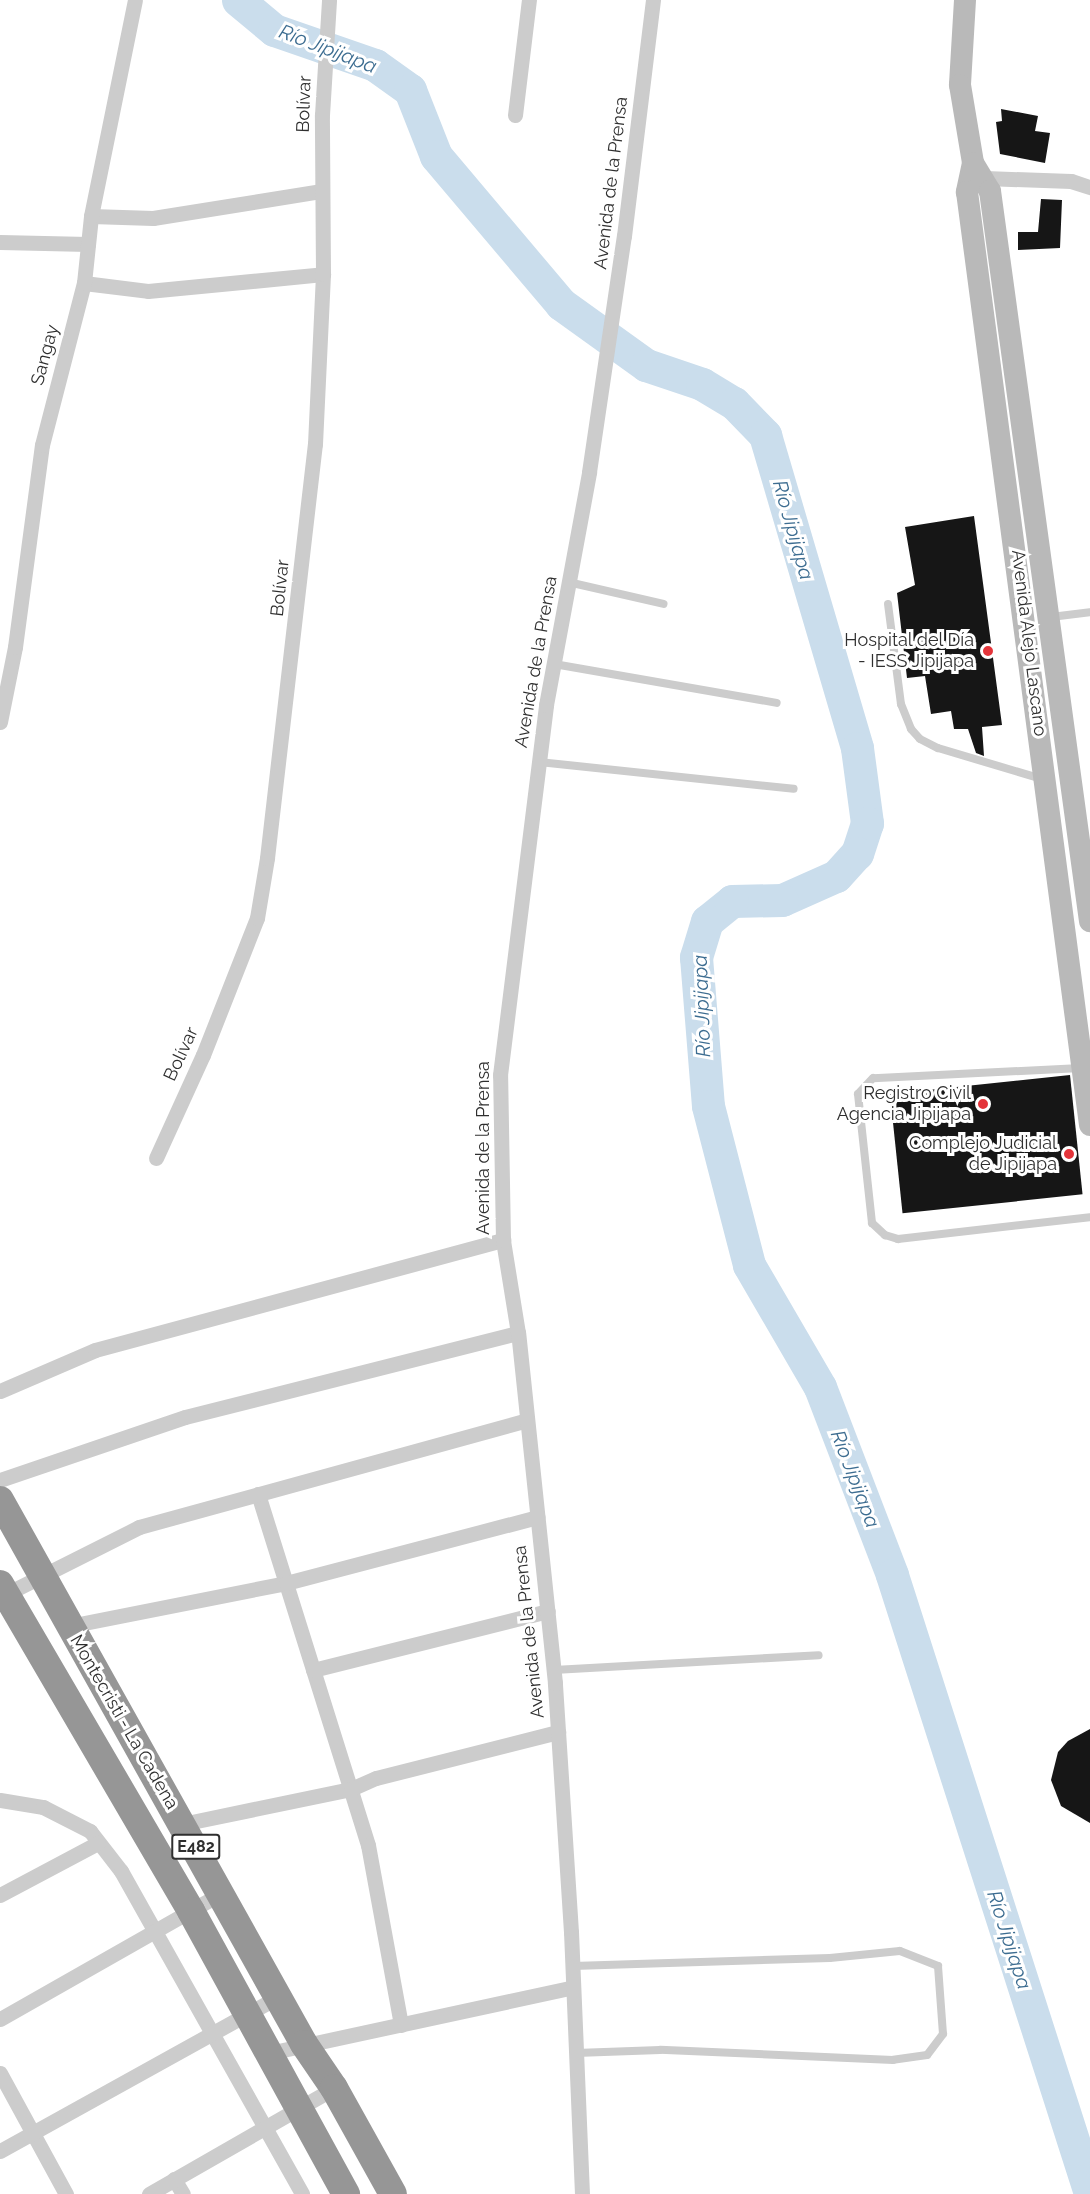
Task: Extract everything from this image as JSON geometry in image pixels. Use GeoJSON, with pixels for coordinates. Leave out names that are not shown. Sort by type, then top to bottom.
{"type":"FeatureCollection","features":[{"type":"Feature","properties":{"kind":"highway","name":"Montecristi - La Cadena"},"geometry":{"type":"LineString","coordinates":[[0,1500],[69,1626],[222,1893],[304,2044],[334,2088],[393,2194]]}},
{"type":"Feature","properties":{"kind":"highway","name":"Montecristi - La Cadena"},"geometry":{"type":"LineString","coordinates":[[3,1589],[191,1911],[346,2194]]}},
{"type":"Feature","properties":{"kind":"main road","name":"Avenida Alejo Lascano"},"geometry":{"type":"LineString","coordinates":[[964,0],[960,85],[979,171],[1019,389],[1090,921]]}},
{"type":"Feature","properties":{"kind":"main road","name":"Avenida Alejo Lascano"},"geometry":{"type":"LineString","coordinates":[[979,171],[967,192],[1090,1125]]}},
{"type":"Feature","properties":{"kind":"street","name":"Sangay"},"geometry":{"type":"LineString","coordinates":[[0,722],[15,647],[42,445],[84,283],[91,216],[135,0]]}},
{"type":"Feature","properties":{"kind":"street","name":"Bolívar"},"geometry":{"type":"LineString","coordinates":[[156,1158],[203,1055],[257,918],[282,739],[314,456],[323,274],[322,191],[329,0]]}},
{"type":"Feature","properties":{"kind":"street"},"geometry":{"type":"LineString","coordinates":[[515,115],[529,0]]}},
{"type":"Feature","properties":{"kind":"street","name":"Avenida de la Prensa"},"geometry":{"type":"LineString","coordinates":[[582,2194],[573,1966],[554,1670],[518,1333],[503,1240],[500,1076],[538,762],[611,324],[654,0]]}},
{"type":"Feature","properties":{"kind":"street"},"geometry":{"type":"LineString","coordinates":[[979,171],[1071,181],[1090,187]]}},
{"type":"Feature","properties":{"kind":"street"},"geometry":{"type":"LineString","coordinates":[[91,216],[153,218],[322,191]]}},
{"type":"Feature","properties":{"kind":"street"},"geometry":{"type":"LineString","coordinates":[[0,242],[88,244]]}},
{"type":"Feature","properties":{"kind":"street"},"geometry":{"type":"LineString","coordinates":[[84,283],[148,291],[323,274]]}},
{"type":"Feature","properties":{"kind":"street"},"geometry":{"type":"LineString","coordinates":[[0,1392],[95,1350],[503,1240]]}},
{"type":"Feature","properties":{"kind":"street"},"geometry":{"type":"LineString","coordinates":[[0,1480],[185,1417],[518,1333]]}},
{"type":"Feature","properties":{"kind":"street"},"geometry":{"type":"LineString","coordinates":[[3,1589],[139,1527],[527,1420]]}},
{"type":"Feature","properties":{"kind":"street"},"geometry":{"type":"LineString","coordinates":[[258,1494],[368,1845],[401,2025]]}},
{"type":"Feature","properties":{"kind":"street"},"geometry":{"type":"LineString","coordinates":[[69,1626],[286,1583],[537,1517]]}},
{"type":"Feature","properties":{"kind":"street"},"geometry":{"type":"LineString","coordinates":[[313,1670],[548,1611]]}},
{"type":"Feature","properties":{"kind":"street"},"geometry":{"type":"LineString","coordinates":[[182,1824],[351,1789],[376,1778],[558,1732]]}},
{"type":"Feature","properties":{"kind":"street"},"geometry":{"type":"LineString","coordinates":[[0,1800],[43,1807],[90,1831],[121,1871],[302,2194]]}},
{"type":"Feature","properties":{"kind":"street"},"geometry":{"type":"LineString","coordinates":[[0,1895],[98,1843]]}},
{"type":"Feature","properties":{"kind":"street"},"geometry":{"type":"LineString","coordinates":[[0,2019],[222,1893]]}},
{"type":"Feature","properties":{"kind":"street"},"geometry":{"type":"LineString","coordinates":[[268,2053],[573,1987]]}},
{"type":"Feature","properties":{"kind":"street"},"geometry":{"type":"LineString","coordinates":[[0,2151],[249,2016],[278,1997]]}},
{"type":"Feature","properties":{"kind":"street"},"geometry":{"type":"LineString","coordinates":[[0,2073],[66,2194]]}},
{"type":"Feature","properties":{"kind":"street"},"geometry":{"type":"LineString","coordinates":[[149,2194],[334,2088]]}},
{"type":"Feature","properties":{"kind":"street"},"geometry":{"type":"LineString","coordinates":[[174,2179],[183,2194]]}},
{"type":"Feature","properties":{"kind":"lane"},"geometry":{"type":"LineString","coordinates":[[568,582],[664,604]]}},
{"type":"Feature","properties":{"kind":"lane"},"geometry":{"type":"LineString","coordinates":[[888,604],[901,704],[911,729],[920,739],[1046,780]]}},
{"type":"Feature","properties":{"kind":"lane"},"geometry":{"type":"LineString","coordinates":[[1049,617],[1090,612]]}},
{"type":"Feature","properties":{"kind":"lane"},"geometry":{"type":"LineString","coordinates":[[554,664],[777,703]]}},
{"type":"Feature","properties":{"kind":"lane"},"geometry":{"type":"LineString","coordinates":[[538,762],[794,789]]}},
{"type":"Feature","properties":{"kind":"lane"},"geometry":{"type":"LineString","coordinates":[[1083,1068],[873,1078],[858,1094],[872,1223],[885,1235],[898,1239],[1090,1217]]}},
{"type":"Feature","properties":{"kind":"lane"},"geometry":{"type":"LineString","coordinates":[[554,1670],[819,1655]]}},
{"type":"Feature","properties":{"kind":"lane"},"geometry":{"type":"LineString","coordinates":[[573,1966],[830,1958],[900,1951],[938,1966],[943,2034],[927,2055],[892,2060],[660,2050],[576,2053]]}},
{"type":"Feature","properties":{"kind":"building"},"geometry":{"type":"Polygon","coordinates":[[[1001,109],[1038,116],[1035,131],[1050,133],[1045,163],[1000,154],[996,122],[1002,121],[1001,109]]]}},
{"type":"Feature","properties":{"kind":"building"},"geometry":{"type":"Polygon","coordinates":[[[1041,199],[1062,200],[1060,248],[1018,250],[1018,232],[1038,232],[1041,199]]]}},
{"type":"Feature","properties":{"kind":"building"},"geometry":{"type":"Polygon","coordinates":[[[974,516],[1002,725],[982,727],[984,756],[976,753],[968,729],[954,729],[951,711],[931,714],[925,676],[907,678],[897,593],[915,585],[905,527],[974,516]]]}},
{"type":"Feature","properties":{"kind":"building"},"geometry":{"type":"Polygon","coordinates":[[[1070,1075],[1083,1194],[903,1213],[890,1094],[1070,1075]]]}},
{"type":"Feature","properties":{"kind":"building"},"geometry":{"type":"Polygon","coordinates":[[[1090,1729],[1090,1823],[1061,1806],[1051,1780],[1058,1752],[1068,1741],[1090,1729]]]}},
{"type":"Feature","properties":{"kind":"waterway","name":"Río Jipijapa"},"geometry":{"type":"LineString","coordinates":[[238,0],[274,30],[375,65],[410,90],[436,156],[561,304],[646,365],[702,384],[734,403],[765,435],[857,748],[867,823],[857,853],[836,876],[782,900],[732,901],[707,921],[696,957],[708,1106],[749,1265],[820,1387],[892,1575],[1090,2193]]}},
{"type":"Feature","properties":{"kind":"place","name":"Hospital del Día - IESS Jipijapa"},"geometry":{"type":"Point","coordinates":[988,651]}},
{"type":"Feature","properties":{"kind":"place","name":"Registro Civil Agencia Jipijapa"},"geometry":{"type":"Point","coordinates":[983,1104]}},
{"type":"Feature","properties":{"kind":"place","name":"Complejo Judicial de Jipijapa"},"geometry":{"type":"Point","coordinates":[1069,1154]}}]}
